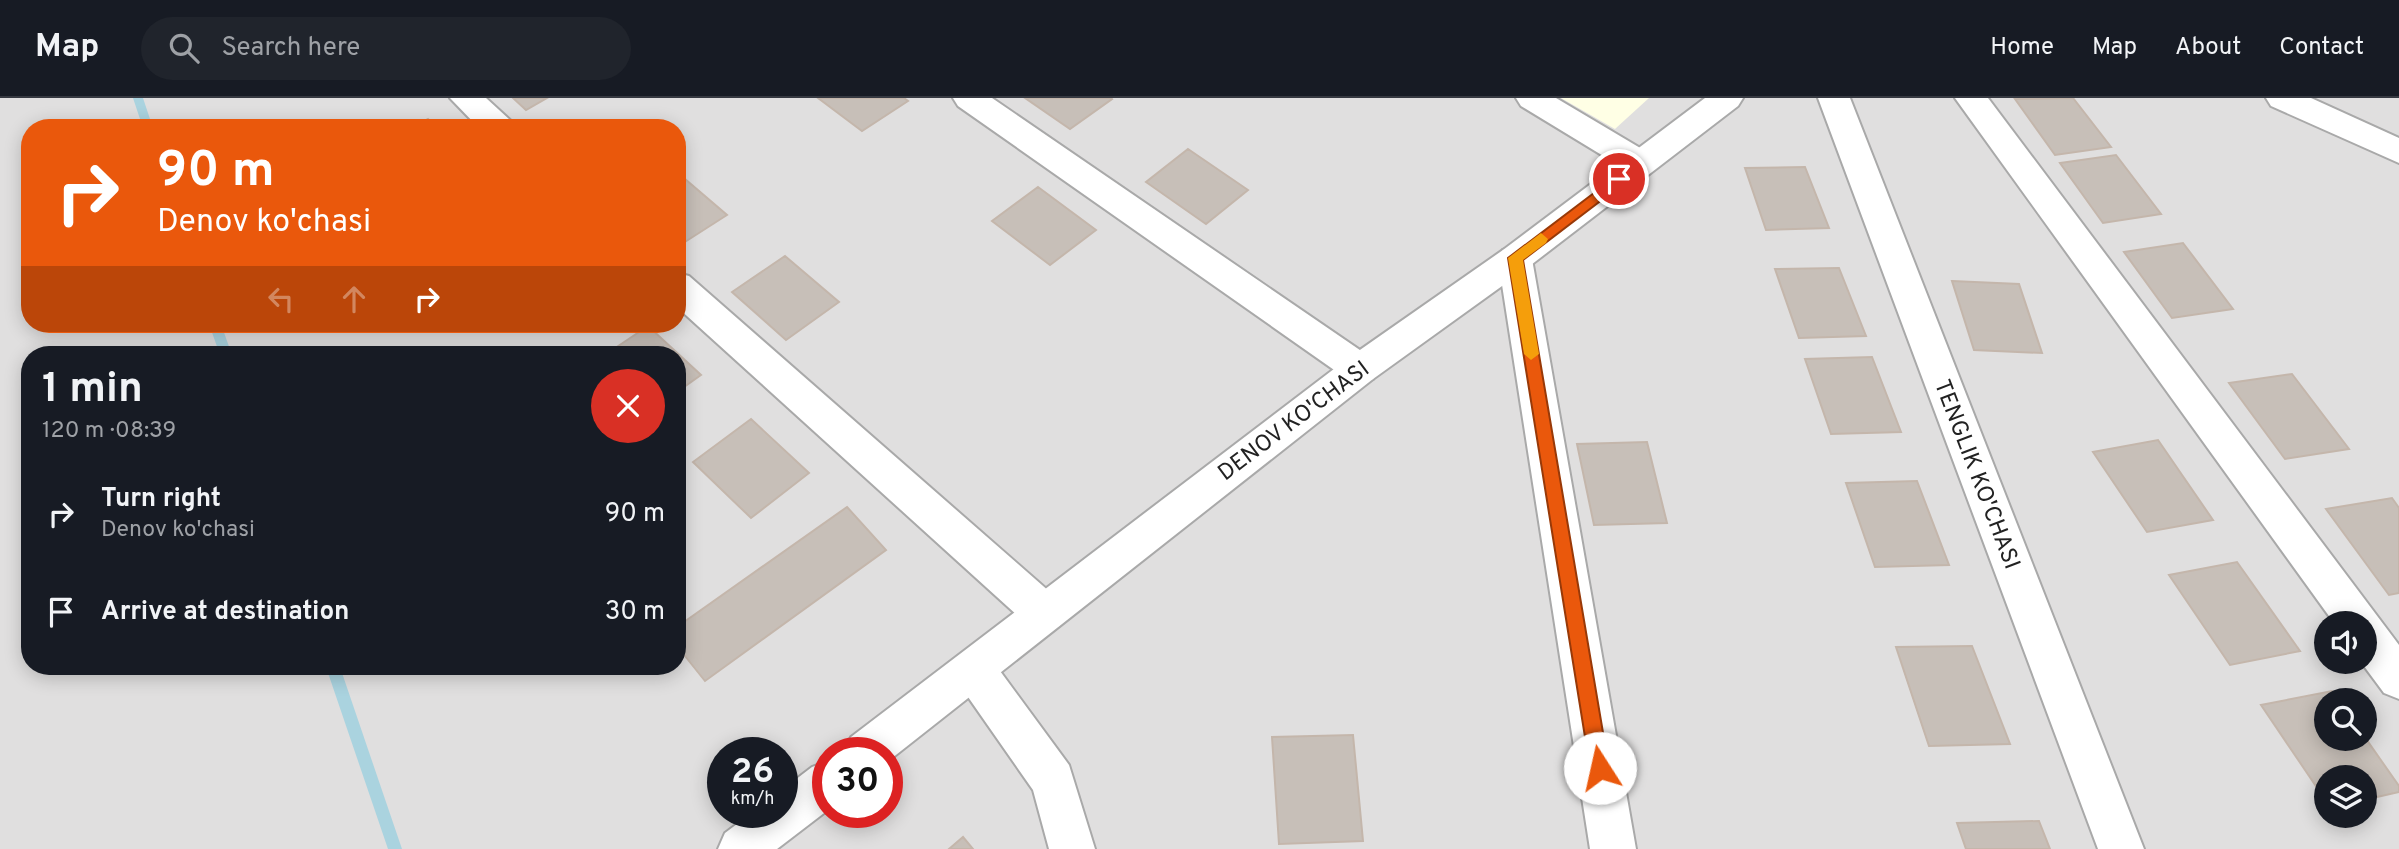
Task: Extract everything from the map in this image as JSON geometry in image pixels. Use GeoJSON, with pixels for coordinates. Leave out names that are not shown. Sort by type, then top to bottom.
{"type":"FeatureCollection","features":[{"type":"Feature","properties":{"kind":"street"},"geometry":{"type":"LineString","coordinates":[[466,98],[489,119]]}},
{"type":"Feature","properties":{"kind":"street"},"geometry":{"type":"LineString","coordinates":[[969,98],[1360,369]]}},
{"type":"Feature","properties":{"kind":"street"},"geometry":{"type":"LineString","coordinates":[[1532,98],[1640,163]]}},
{"type":"Feature","properties":{"kind":"street","name":"DENOV KO'CHASI"},"geometry":{"type":"LineString","coordinates":[[886,737],[1360,369],[1515,258],[1727,98]]}},
{"type":"Feature","properties":{"kind":"street","name":"TENGLIK KO'CHASI"},"geometry":{"type":"LineString","coordinates":[[1834,98],[2121,849]]}},
{"type":"Feature","properties":{"kind":"street"},"geometry":{"type":"LineString","coordinates":[[1971,98],[2349,611]]}},
{"type":"Feature","properties":{"kind":"street"},"geometry":{"type":"LineString","coordinates":[[2282,98],[2399,150]]}},
{"type":"Feature","properties":{"kind":"street"},"geometry":{"type":"LineString","coordinates":[[1515,258],[1613,849]]}},
{"type":"Feature","properties":{"kind":"street"},"geometry":{"type":"LineString","coordinates":[[686,294],[1044,613]]}},
{"type":"Feature","properties":{"kind":"street"},"geometry":{"type":"LineString","coordinates":[[2377,649],[2399,679]]}},
{"type":"Feature","properties":{"kind":"street"},"geometry":{"type":"LineString","coordinates":[[974,670],[1053,780],[1072,849]]}},
{"type":"Feature","properties":{"kind":"street"},"geometry":{"type":"LineString","coordinates":[[741,849],[812,794]]}},
{"type":"Feature","properties":{"kind":"shaded area"},"geometry":{"type":"Polygon","coordinates":[[[0,98],[2399,98],[2399,849],[0,849],[0,98]]]}},
{"type":"Feature","properties":{"kind":"shaded area"},"geometry":{"type":"Polygon","coordinates":[[[1561,98],[1649,98],[1615,129],[1561,98]]]}},
{"type":"Feature","properties":{"kind":"building"},"geometry":{"type":"Polygon","coordinates":[[[513,98],[547,98],[526,110],[513,98]]]}},
{"type":"Feature","properties":{"kind":"building"},"geometry":{"type":"Polygon","coordinates":[[[818,98],[904,98],[908,101],[862,131],[818,98]]]}},
{"type":"Feature","properties":{"kind":"building"},"geometry":{"type":"Polygon","coordinates":[[[1025,98],[1111,98],[1112,99],[1070,129],[1025,98]]]}},
{"type":"Feature","properties":{"kind":"building"},"geometry":{"type":"Polygon","coordinates":[[[2073,98],[2111,147],[2055,155],[2015,99],[2073,98]]]}},
{"type":"Feature","properties":{"kind":"building"},"geometry":{"type":"Polygon","coordinates":[[[1188,149],[1248,190],[1206,224],[1146,182],[1188,149]]]}},
{"type":"Feature","properties":{"kind":"building"},"geometry":{"type":"Polygon","coordinates":[[[2116,155],[2161,214],[2103,223],[2060,163],[2116,155]]]}},
{"type":"Feature","properties":{"kind":"building"},"geometry":{"type":"Polygon","coordinates":[[[1805,167],[1829,228],[1766,230],[1745,168],[1805,167]]]}},
{"type":"Feature","properties":{"kind":"building"},"geometry":{"type":"Polygon","coordinates":[[[686,180],[727,215],[686,241],[686,180]]]}},
{"type":"Feature","properties":{"kind":"building"},"geometry":{"type":"Polygon","coordinates":[[[1038,187],[1096,230],[1050,265],[992,221],[1038,187]]]}},
{"type":"Feature","properties":{"kind":"building"},"geometry":{"type":"Polygon","coordinates":[[[2183,243],[2233,309],[2172,318],[2124,252],[2183,243]]]}},
{"type":"Feature","properties":{"kind":"building"},"geometry":{"type":"Polygon","coordinates":[[[785,256],[839,302],[786,340],[732,292],[785,256]]]}},
{"type":"Feature","properties":{"kind":"building"},"geometry":{"type":"Polygon","coordinates":[[[1839,268],[1866,336],[1799,338],[1775,269],[1839,268]]]}},
{"type":"Feature","properties":{"kind":"building"},"geometry":{"type":"Polygon","coordinates":[[[1952,281],[2019,284],[2042,353],[1974,350],[1952,281]]]}},
{"type":"Feature","properties":{"kind":"building"},"geometry":{"type":"Polygon","coordinates":[[[638,333],[656,333],[670,346],[618,346],[638,333]]]}},
{"type":"Feature","properties":{"kind":"building"},"geometry":{"type":"Polygon","coordinates":[[[1872,357],[1901,432],[1831,434],[1805,359],[1872,357]]]}},
{"type":"Feature","properties":{"kind":"building"},"geometry":{"type":"Polygon","coordinates":[[[686,361],[701,375],[686,386],[686,361]]]}},
{"type":"Feature","properties":{"kind":"building"},"geometry":{"type":"Polygon","coordinates":[[[2292,374],[2349,449],[2285,459],[2229,383],[2292,374]]]}},
{"type":"Feature","properties":{"kind":"building"},"geometry":{"type":"Polygon","coordinates":[[[751,419],[809,473],[751,518],[693,462],[751,419]]]}},
{"type":"Feature","properties":{"kind":"building"},"geometry":{"type":"Polygon","coordinates":[[[2158,440],[2213,520],[2147,532],[2093,452],[2158,440]]]}},
{"type":"Feature","properties":{"kind":"building"},"geometry":{"type":"Polygon","coordinates":[[[1647,442],[1667,523],[1594,525],[1577,444],[1647,442]]]}},
{"type":"Feature","properties":{"kind":"building"},"geometry":{"type":"Polygon","coordinates":[[[1917,481],[1949,565],[1875,567],[1846,483],[1917,481]]]}},
{"type":"Feature","properties":{"kind":"building"},"geometry":{"type":"Polygon","coordinates":[[[2392,498],[2399,508],[2399,593],[2389,595],[2326,509],[2392,498]]]}},
{"type":"Feature","properties":{"kind":"building"},"geometry":{"type":"Polygon","coordinates":[[[847,507],[886,550],[705,681],[686,657],[686,621],[847,507]]]}},
{"type":"Feature","properties":{"kind":"building"},"geometry":{"type":"Polygon","coordinates":[[[2237,562],[2300,651],[2230,665],[2169,575],[2237,562]]]}},
{"type":"Feature","properties":{"kind":"building"},"geometry":{"type":"Polygon","coordinates":[[[1972,646],[2010,744],[1929,746],[1896,647],[1972,646]]]}},
{"type":"Feature","properties":{"kind":"building"},"geometry":{"type":"Polygon","coordinates":[[[2314,695],[2314,751],[2374,751],[2399,786],[2399,792],[2377,797],[2377,765],[2314,765],[2314,783],[2261,705],[2314,695]]]}},
{"type":"Feature","properties":{"kind":"building"},"geometry":{"type":"Polygon","coordinates":[[[1353,735],[1363,841],[1279,844],[1272,737],[1353,735]]]}},
{"type":"Feature","properties":{"kind":"building"},"geometry":{"type":"Polygon","coordinates":[[[2039,821],[2050,849],[1966,849],[1957,823],[2039,821]]]}},
{"type":"Feature","properties":{"kind":"building"},"geometry":{"type":"Polygon","coordinates":[[[963,837],[973,849],[949,849],[963,837]]]}},
{"type":"Feature","properties":{"kind":"waterway"},"geometry":{"type":"LineString","coordinates":[[138,98],[145,119]]}},
{"type":"Feature","properties":{"kind":"waterway"},"geometry":{"type":"LineString","coordinates":[[218,333],[223,346]]}},
{"type":"Feature","properties":{"kind":"waterway"},"geometry":{"type":"LineString","coordinates":[[336,675],[395,849]]}},
{"type":"Feature","properties":{"kind":"slow traffic"},"geometry":{"type":"LineString","coordinates":[[1531,354],[1515,258],[1541,239]]}},
{"type":"Feature","properties":{"kind":"route"},"geometry":{"type":"LineString","coordinates":[[1600,768],[1515,258],[1619,179]]}}]}
